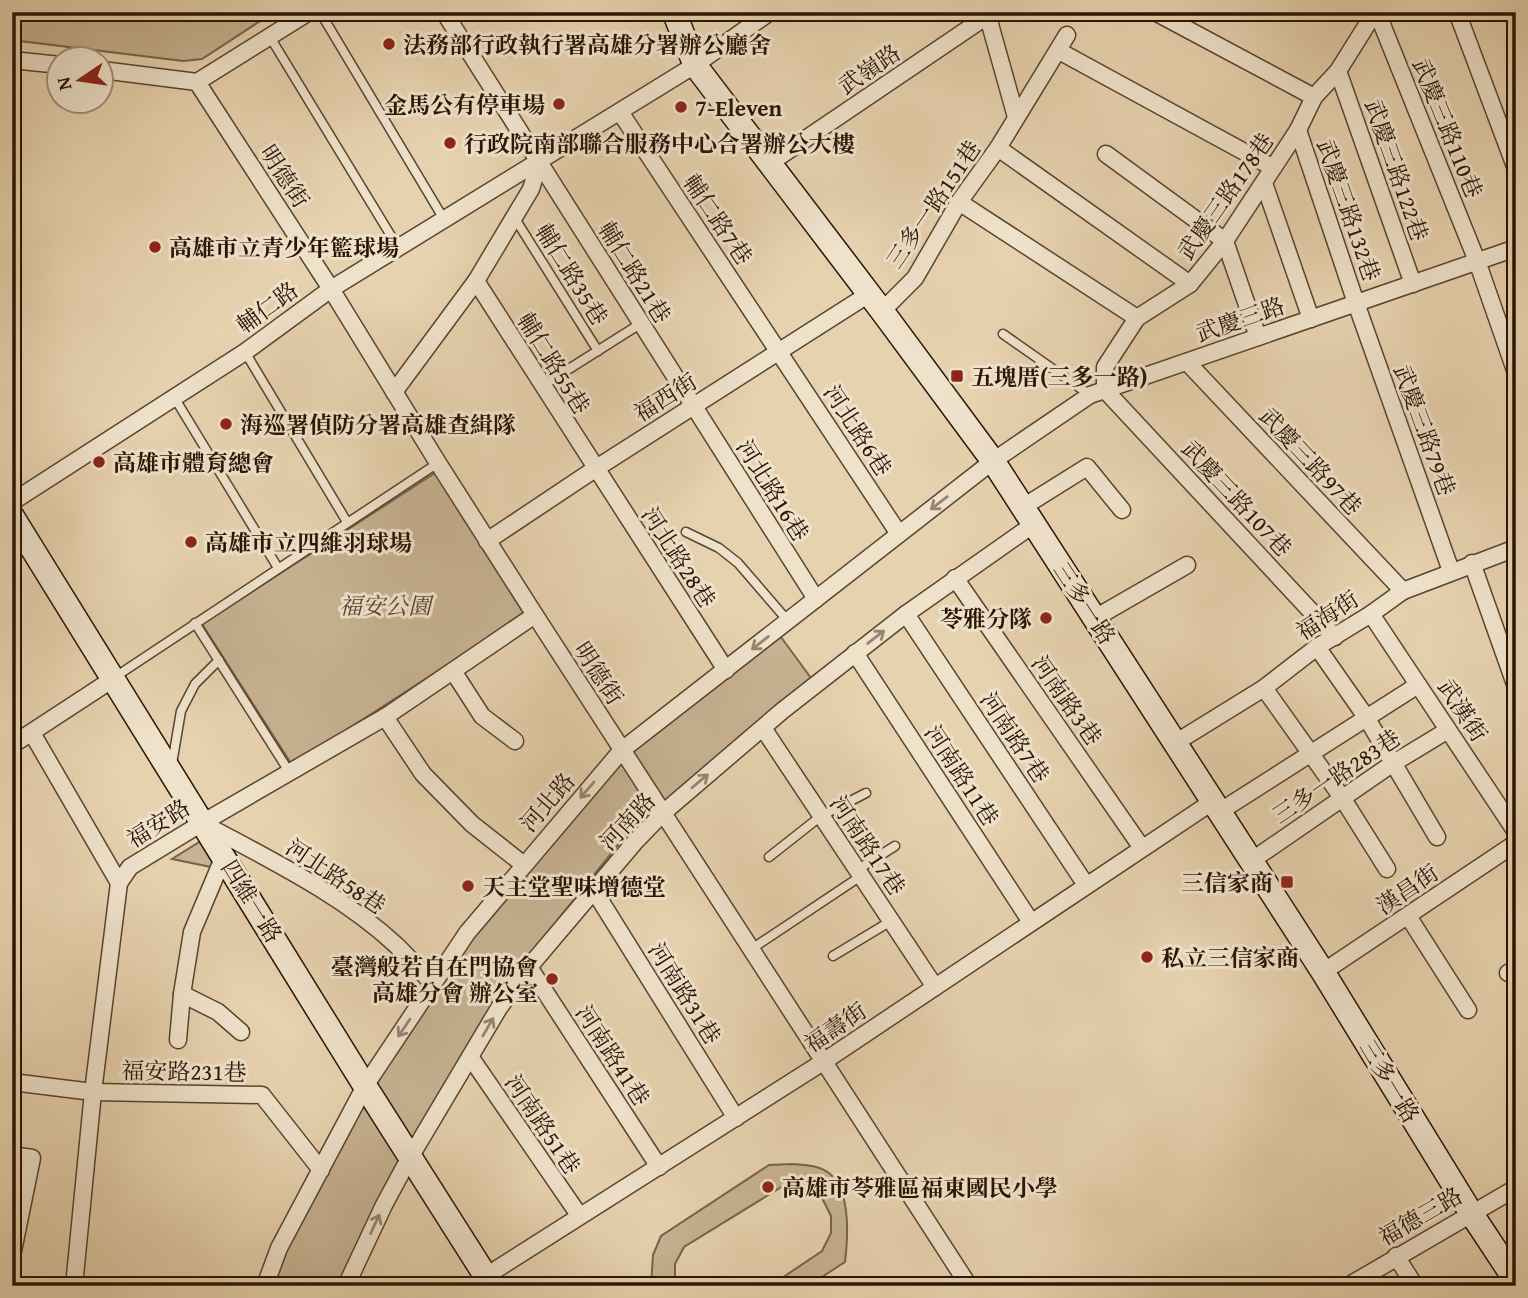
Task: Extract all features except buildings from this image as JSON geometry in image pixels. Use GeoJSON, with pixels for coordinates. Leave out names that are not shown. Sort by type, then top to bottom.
{"type":"FeatureCollection","features":[{"type":"Feature","properties":{"kind":"street"},"geometry":{"type":"LineString","coordinates":[[116,72],[197,82],[309,12]]}},
{"type":"Feature","properties":{"kind":"street","name":"輔仁路21巷"},"geometry":{"type":"LineString","coordinates":[[444,12],[693,406]]}},
{"type":"Feature","properties":{"kind":"street","name":"三多一路"},"geometry":{"type":"LineString","coordinates":[[674,12],[695,65],[993,461],[1324,972],[1471,1213],[1516,1281]]}},
{"type":"Feature","properties":{"kind":"street","name":"輔仁路"},"geometry":{"type":"LineString","coordinates":[[12,502],[245,352],[331,289],[620,113],[770,12]]}},
{"type":"Feature","properties":{"kind":"street"},"geometry":{"type":"LineString","coordinates":[[1155,12],[1314,97]]}},
{"type":"Feature","properties":{"kind":"street","name":"武慶三路178巷"},"geometry":{"type":"LineString","coordinates":[[1098,393],[1105,367],[1137,318],[1190,284],[1224,241],[1298,130],[1314,97],[1338,71],[1376,12]]}},
{"type":"Feature","properties":{"kind":"street","name":"武慶三路110巷"},"geometry":{"type":"LineString","coordinates":[[1376,12],[1477,261],[1516,373]]}},
{"type":"Feature","properties":{"kind":"street"},"geometry":{"type":"LineString","coordinates":[[1457,12],[1516,169]]}},
{"type":"Feature","properties":{"kind":"street"},"geometry":{"type":"LineString","coordinates":[[1513,12],[1516,19]]}},
{"type":"Feature","properties":{"kind":"street"},"geometry":{"type":"LineString","coordinates":[[990,15],[1016,117]]}},
{"type":"Feature","properties":{"kind":"street","name":"武嶺路"},"geometry":{"type":"LineString","coordinates":[[769,163],[990,15]]}},
{"type":"Feature","properties":{"kind":"street","name":"三多一路151巷"},"geometry":{"type":"LineString","coordinates":[[875,302],[915,278],[959,202],[998,148],[1068,35]]}},
{"type":"Feature","properties":{"kind":"street"},"geometry":{"type":"LineString","coordinates":[[1059,51],[1272,167]]}},
{"type":"Feature","properties":{"kind":"street"},"geometry":{"type":"LineString","coordinates":[[12,60],[46,64]]}},
{"type":"Feature","properties":{"kind":"street","name":"武慶三路122巷"},"geometry":{"type":"LineString","coordinates":[[1338,71],[1413,284]]}},
{"type":"Feature","properties":{"kind":"street","name":"明德街"},"geometry":{"type":"LineString","coordinates":[[197,82],[331,289],[487,541],[969,1286]]}},
{"type":"Feature","properties":{"kind":"street","name":"輔仁路7巷"},"geometry":{"type":"LineString","coordinates":[[620,113],[779,351]]}},
{"type":"Feature","properties":{"kind":"street","name":"武慶三路132巷"},"geometry":{"type":"LineString","coordinates":[[1298,130],[1356,303]]}},
{"type":"Feature","properties":{"kind":"street"},"geometry":{"type":"LineString","coordinates":[[998,148],[1190,284]]}},
{"type":"Feature","properties":{"kind":"street"},"geometry":{"type":"LineString","coordinates":[[1106,154],[1224,241],[1258,337]]}},
{"type":"Feature","properties":{"kind":"street"},"geometry":{"type":"LineString","coordinates":[[394,392],[476,281],[531,189],[539,163]]}},
{"type":"Feature","properties":{"kind":"street"},"geometry":{"type":"LineString","coordinates":[[1264,183],[1311,319]]}},
{"type":"Feature","properties":{"kind":"street"},"geometry":{"type":"LineString","coordinates":[[959,202],[1137,318]]}},
{"type":"Feature","properties":{"kind":"street","name":"武慶三路"},"geometry":{"type":"LineString","coordinates":[[993,461],[1098,393],[1516,248]]}},
{"type":"Feature","properties":{"kind":"street","name":"輔仁路55巷"},"geometry":{"type":"LineString","coordinates":[[476,281],[595,469]]}},
{"type":"Feature","properties":{"kind":"street","name":"福西街"},"geometry":{"type":"LineString","coordinates":[[487,541],[779,351],[875,302]]}},
{"type":"Feature","properties":{"kind":"street","name":"武慶三路79巷"},"geometry":{"type":"LineString","coordinates":[[1356,303],[1451,571]]}},
{"type":"Feature","properties":{"kind":"street","name":"河北路6巷"},"geometry":{"type":"LineString","coordinates":[[779,351],[899,534]]}},
{"type":"Feature","properties":{"kind":"street","name":"武慶三路97巷"},"geometry":{"type":"LineString","coordinates":[[1187,362],[1403,591]]}},
{"type":"Feature","properties":{"kind":"street","name":"武慶三路107巷"},"geometry":{"type":"LineString","coordinates":[[1098,393],[1335,637]]}},
{"type":"Feature","properties":{"kind":"street","name":"河北路16巷"},"geometry":{"type":"LineString","coordinates":[[693,406],[816,599]]}},
{"type":"Feature","properties":{"kind":"street","name":"河北路"},"geometry":{"type":"LineString","coordinates":[[265,1286],[279,1248],[365,1086],[467,933],[622,750],[993,461]]}},
{"type":"Feature","properties":{"kind":"street","name":"河南路"},"geometry":{"type":"LineString","coordinates":[[346,1286],[384,1205],[499,1008],[529,968],[634,843],[663,813],[763,728],[855,653],[955,578],[1087,467],[1122,510]]}},
{"type":"Feature","properties":{"kind":"street","name":"河北路28巷"},"geometry":{"type":"LineString","coordinates":[[595,469],[726,670]]}},
{"type":"Feature","properties":{"kind":"street","name":"四維一路"},"geometry":{"type":"LineString","coordinates":[[12,516],[487,1282]]}},
{"type":"Feature","properties":{"kind":"street","name":"福海街"},"geometry":{"type":"LineString","coordinates":[[1175,743],[1264,688],[1317,647],[1403,591],[1472,563],[1515,551]]}},
{"type":"Feature","properties":{"kind":"street"},"geometry":{"type":"LineString","coordinates":[[1472,563],[1516,687]]}},
{"type":"Feature","properties":{"kind":"street"},"geometry":{"type":"LineString","coordinates":[[1095,618],[1187,565]]}},
{"type":"Feature","properties":{"kind":"street","name":"河南路3巷"},"geometry":{"type":"LineString","coordinates":[[955,578],[1142,848]]}},
{"type":"Feature","properties":{"kind":"street","name":"河南路7巷"},"geometry":{"type":"LineString","coordinates":[[906,614],[1086,885]]}},
{"type":"Feature","properties":{"kind":"street","name":"武漢街"},"geometry":{"type":"LineString","coordinates":[[1371,614],[1516,832]]}},
{"type":"Feature","properties":{"kind":"street","name":"福安路"},"geometry":{"type":"LineString","coordinates":[[119,883],[130,867],[384,717],[535,615]]}},
{"type":"Feature","properties":{"kind":"street"},"geometry":{"type":"LineString","coordinates":[[1317,647],[1366,717],[1437,837]]}},
{"type":"Feature","properties":{"kind":"street","name":"河南路11巷"},"geometry":{"type":"LineString","coordinates":[[855,653],[1031,922]]}},
{"type":"Feature","properties":{"kind":"street"},"geometry":{"type":"LineString","coordinates":[[453,671],[482,716],[515,741]]}},
{"type":"Feature","properties":{"kind":"street"},"geometry":{"type":"LineString","coordinates":[[12,745],[113,679]]}},
{"type":"Feature","properties":{"kind":"street","name":"福壽街"},"geometry":{"type":"LineString","coordinates":[[487,1282],[579,1216],[823,1062],[1142,848],[1310,755],[1418,685]]}},
{"type":"Feature","properties":{"kind":"street"},"geometry":{"type":"LineString","coordinates":[[1264,688],[1343,799],[1387,869]]}},
{"type":"Feature","properties":{"kind":"street"},"geometry":{"type":"LineString","coordinates":[[384,717],[423,774],[472,824],[524,865]]}},
{"type":"Feature","properties":{"kind":"street","name":"河南路17巷"},"geometry":{"type":"LineString","coordinates":[[763,728],[935,987]]}},
{"type":"Feature","properties":{"kind":"street","name":"三多一路283巷"},"geometry":{"type":"LineString","coordinates":[[1251,861],[1392,764],[1448,730]]}},
{"type":"Feature","properties":{"kind":"street"},"geometry":{"type":"LineString","coordinates":[[32,733],[119,883],[93,1092],[74,1286]]}},
{"type":"Feature","properties":{"kind":"street","name":"河北路58巷"},"geometry":{"type":"LineString","coordinates":[[202,823],[283,866],[344,905],[394,944],[433,984]]}},
{"type":"Feature","properties":{"kind":"street","name":"漢昌街"},"geometry":{"type":"LineString","coordinates":[[1324,972],[1516,843]]}},
{"type":"Feature","properties":{"kind":"street"},"geometry":{"type":"LineString","coordinates":[[178,1040],[192,932],[225,856]]}},
{"type":"Feature","properties":{"kind":"street","name":"河南路31巷"},"geometry":{"type":"LineString","coordinates":[[595,892],[736,1118]]}},
{"type":"Feature","properties":{"kind":"street"},"geometry":{"type":"LineString","coordinates":[[1408,916],[1468,1010]]}},
{"type":"Feature","properties":{"kind":"street","name":"河南路41巷"},"geometry":{"type":"LineString","coordinates":[[529,968],[659,1167]]}},
{"type":"Feature","properties":{"kind":"street"},"geometry":{"type":"LineString","coordinates":[[182,994],[218,1012],[241,1032]]}},
{"type":"Feature","properties":{"kind":"street","name":"河南路51巷"},"geometry":{"type":"LineString","coordinates":[[471,1058],[579,1216]]}},
{"type":"Feature","properties":{"kind":"street"},"geometry":{"type":"LineString","coordinates":[[12,1082],[93,1092]]}},
{"type":"Feature","properties":{"kind":"street","name":"福安路231巷"},"geometry":{"type":"LineString","coordinates":[[93,1092],[262,1095],[321,1170]]}},
{"type":"Feature","properties":{"kind":"street"},"geometry":{"type":"LineString","coordinates":[[12,1155],[32,1158],[12,1256]]}},
{"type":"Feature","properties":{"kind":"street","name":"福德三路"},"geometry":{"type":"LineString","coordinates":[[1348,1286],[1516,1188]]}},
{"type":"Feature","properties":{"kind":"street"},"geometry":{"type":"LineString","coordinates":[[1396,1256],[1415,1286]]}},
{"type":"Feature","properties":{"kind":"lane"},"geometry":{"type":"LineString","coordinates":[[320,12],[445,221]]}},
{"type":"Feature","properties":{"kind":"lane"},"geometry":{"type":"LineString","coordinates":[[270,37],[399,249]]}},
{"type":"Feature","properties":{"kind":"lane","name":"輔仁路35巷"},"geometry":{"type":"LineString","coordinates":[[514,217],[598,351]]}},
{"type":"Feature","properties":{"kind":"lane"},"geometry":{"type":"LineString","coordinates":[[542,386],[640,324]]}},
{"type":"Feature","properties":{"kind":"lane"},"geometry":{"type":"LineString","coordinates":[[1003,334],[1098,393]]}},
{"type":"Feature","properties":{"kind":"lane"},"geometry":{"type":"LineString","coordinates":[[245,352],[347,522]]}},
{"type":"Feature","properties":{"kind":"lane"},"geometry":{"type":"LineString","coordinates":[[174,396],[278,568]]}},
{"type":"Feature","properties":{"kind":"lane"},"geometry":{"type":"LineString","coordinates":[[113,679],[438,463]]}},
{"type":"Feature","properties":{"kind":"lane"},"geometry":{"type":"LineString","coordinates":[[685,532],[719,548],[738,563],[788,621]]}},
{"type":"Feature","properties":{"kind":"lane"},"geometry":{"type":"LineString","coordinates":[[195,623],[290,773]]}},
{"type":"Feature","properties":{"kind":"lane"},"geometry":{"type":"LineString","coordinates":[[171,771],[181,711],[195,684],[219,660]]}},
{"type":"Feature","properties":{"kind":"lane"},"geometry":{"type":"LineString","coordinates":[[768,857],[821,816],[866,793]]}},
{"type":"Feature","properties":{"kind":"lane"},"geometry":{"type":"LineString","coordinates":[[750,950],[895,846]]}},
{"type":"Feature","properties":{"kind":"lane"},"geometry":{"type":"LineString","coordinates":[[832,956],[891,921]]}},
{"type":"Feature","properties":{"kind":"green space"},"geometry":{"type":"Polygon","coordinates":[[[12,12],[274,12],[202,59],[183,61],[116,53],[116,46],[61,46],[12,40],[12,12]]]}},
{"type":"Feature","properties":{"kind":"green space","name":"福安公園"},"geometry":{"type":"Polygon","coordinates":[[[435,473],[525,615],[292,765],[202,624],[435,473]]]}},
{"type":"Feature","properties":{"kind":"green space"},"geometry":{"type":"Polygon","coordinates":[[[778,633],[811,678],[626,835],[499,993],[378,1200],[339,1286],[272,1286],[285,1251],[366,1099],[471,939],[623,760],[778,633]]]}},
{"type":"Feature","properties":{"kind":"green space"},"geometry":{"type":"Polygon","coordinates":[[[201,841],[216,868],[172,859],[201,841]]]}},
{"type":"Feature","properties":{"kind":"green space"},"geometry":{"type":"Polygon","coordinates":[[[792,1164],[820,1168],[836,1181],[845,1202],[845,1262],[808,1286],[770,1286],[822,1251],[831,1233],[831,1216],[822,1198],[803,1188],[783,1186],[684,1247],[675,1264],[675,1286],[651,1286],[653,1255],[661,1236],[769,1165],[792,1164]]]}},
{"type":"Feature","properties":{"kind":"place","name":"法務部行政執行署高雄分署辦公廳舍"},"geometry":{"type":"Point","coordinates":[389,44]}},
{"type":"Feature","properties":{"kind":"place","name":"金馬公有停車場"},"geometry":{"type":"Point","coordinates":[559,104]}},
{"type":"Feature","properties":{"kind":"place","name":"7-Eleven"},"geometry":{"type":"Point","coordinates":[681,107]}},
{"type":"Feature","properties":{"kind":"place","name":"行政院南部聯合服務中心合署辦公大樓"},"geometry":{"type":"Point","coordinates":[450,143]}},
{"type":"Feature","properties":{"kind":"place","name":"高雄市立青少年籃球場"},"geometry":{"type":"Point","coordinates":[155,247]}},
{"type":"Feature","properties":{"kind":"place","name":"五塊厝(三多一路)"},"geometry":{"type":"Point","coordinates":[957,376]}},
{"type":"Feature","properties":{"kind":"place","name":"海巡署偵防分署高雄查緝隊"},"geometry":{"type":"Point","coordinates":[226,424]}},
{"type":"Feature","properties":{"kind":"place","name":"高雄市體育總會"},"geometry":{"type":"Point","coordinates":[99,462]}},
{"type":"Feature","properties":{"kind":"place","name":"高雄市立四維羽球場"},"geometry":{"type":"Point","coordinates":[191,542]}},
{"type":"Feature","properties":{"kind":"place","name":"苓雅分隊"},"geometry":{"type":"Point","coordinates":[1046,618]}},
{"type":"Feature","properties":{"kind":"place","name":"三信家商"},"geometry":{"type":"Point","coordinates":[1287,882]}},
{"type":"Feature","properties":{"kind":"place","name":"天主堂聖味增德堂"},"geometry":{"type":"Point","coordinates":[468,886]}},
{"type":"Feature","properties":{"kind":"place","name":"私立三信家商"},"geometry":{"type":"Point","coordinates":[1147,957]}},
{"type":"Feature","properties":{"kind":"place","name":"臺灣般若自在門協會 高雄分會 辦公室"},"geometry":{"type":"Point","coordinates":[552,979]}},
{"type":"Feature","properties":{"kind":"place","name":"高雄市苓雅區福東國民小學"},"geometry":{"type":"Point","coordinates":[768,1187]}}]}
